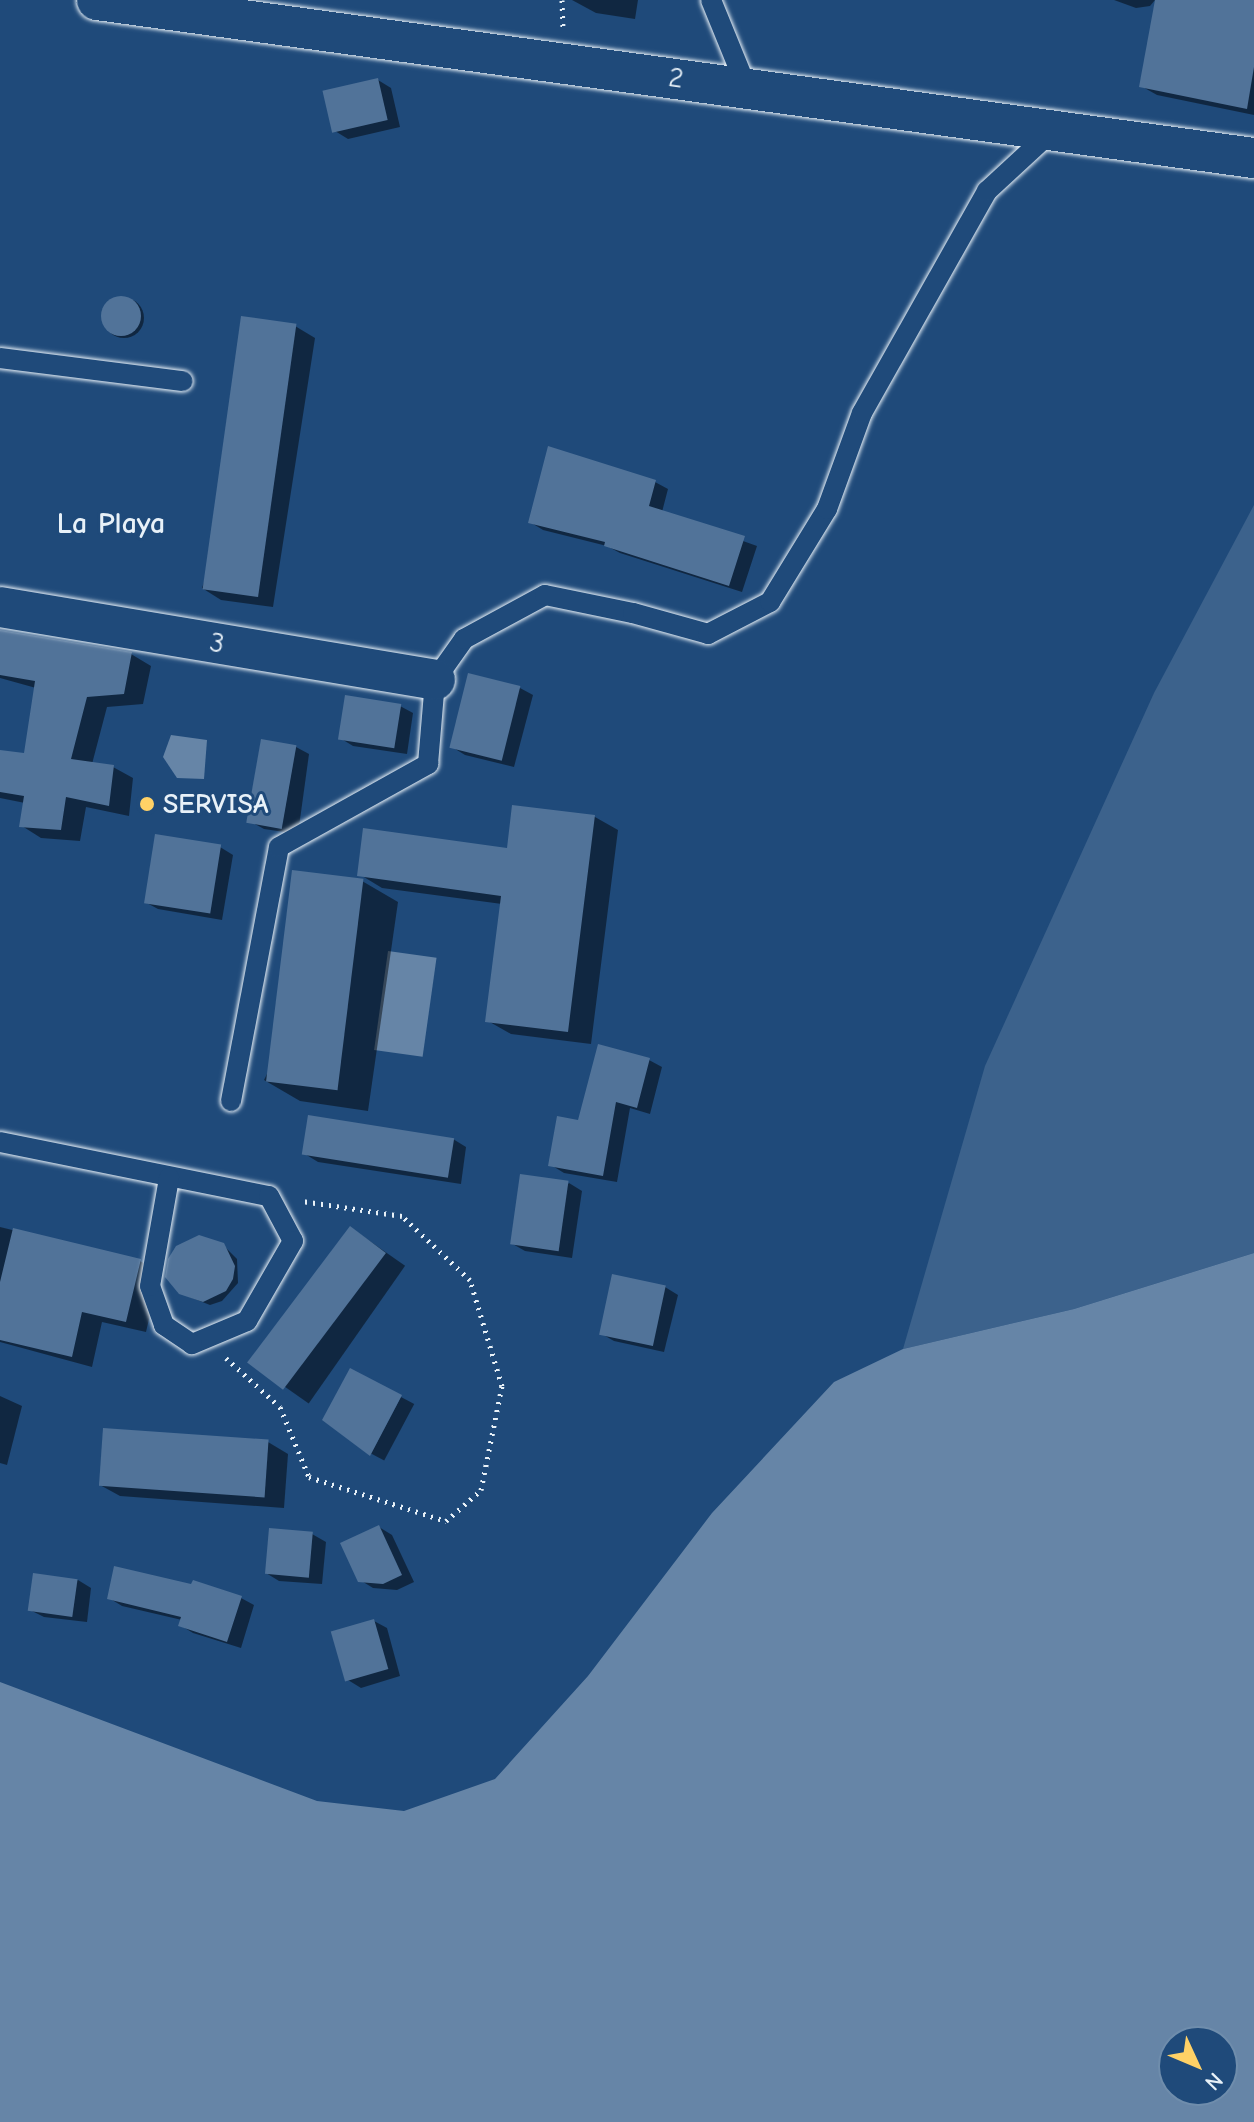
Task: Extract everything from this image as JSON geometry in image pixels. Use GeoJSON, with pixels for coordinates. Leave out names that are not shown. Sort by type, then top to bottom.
{"type":"FeatureCollection","features":[{"type":"Feature","properties":{"kind":"street","name":"2"},"geometry":{"type":"LineString","coordinates":[[97,0],[282,11],[747,88],[1254,158]]}},
{"type":"Feature","properties":{"kind":"street","name":"3"},"geometry":{"type":"LineString","coordinates":[[0,607],[435,680]]}},
{"type":"Feature","properties":{"kind":"lane"},"geometry":{"type":"LineString","coordinates":[[711,0],[747,88]]}},
{"type":"Feature","properties":{"kind":"lane"},"geometry":{"type":"LineString","coordinates":[[231,1101],[279,847],[428,764],[435,680],[464,639],[545,595],[633,613],[708,634],[770,602],[827,509],[862,413],[987,191],[1053,130]]}},
{"type":"Feature","properties":{"kind":"lane"},"geometry":{"type":"LineString","coordinates":[[0,358],[183,381]]}},
{"type":"Feature","properties":{"kind":"lane"},"geometry":{"type":"LineString","coordinates":[[0,1142],[269,1196],[293,1241],[247,1321],[192,1344],[164,1325],[150,1286],[169,1178]]}},
{"type":"Feature","properties":{"kind":"path"},"geometry":{"type":"LineString","coordinates":[[205,1339],[280,1407],[309,1477],[446,1521],[481,1490],[502,1386],[470,1280],[402,1216],[269,1196]]}},
{"type":"Feature","properties":{"kind":"shaded area"},"geometry":{"type":"Polygon","coordinates":[[[1254,505],[1254,1253],[1074,1309],[903,1349],[985,1066],[1154,693],[1254,505]]]}},
{"type":"Feature","properties":{"kind":"shaded area"},"geometry":{"type":"Polygon","coordinates":[[[171,735],[207,740],[204,779],[177,778],[163,757],[171,735]]]}},
{"type":"Feature","properties":{"kind":"shaded area"},"geometry":{"type":"Polygon","coordinates":[[[388,951],[437,958],[423,1057],[374,1050],[388,951]]]}},
{"type":"Feature","properties":{"kind":"shaded area"},"geometry":{"type":"Polygon","coordinates":[[[1254,1253],[1254,2122],[0,2122],[0,1682],[317,1801],[404,1811],[495,1779],[588,1676],[712,1513],[834,1382],[903,1349],[1074,1309],[1254,1253]]]}},
{"type":"Feature","properties":{"kind":"building"},"geometry":{"type":"Polygon","coordinates":[[[1155,0],[1254,0],[1254,67],[1247,109],[1139,87],[1155,0]]]}},
{"type":"Feature","properties":{"kind":"building"},"geometry":{"type":"Polygon","coordinates":[[[378,78],[388,120],[332,133],[322,91],[378,78]]]}},
{"type":"Feature","properties":{"kind":"building"},"geometry":{"type":"Polygon","coordinates":[[[121,296],[135,302],[141,316],[135,330],[121,336],[107,330],[101,316],[107,302],[121,296]]]}},
{"type":"Feature","properties":{"kind":"building"},"geometry":{"type":"Polygon","coordinates":[[[241,316],[296,324],[258,597],[203,589],[241,316]]]}},
{"type":"Feature","properties":{"kind":"building"},"geometry":{"type":"Polygon","coordinates":[[[548,446],[656,480],[649,506],[745,536],[729,586],[604,546],[605,542],[528,523],[548,446]]]}},
{"type":"Feature","properties":{"kind":"building"},"geometry":{"type":"Polygon","coordinates":[[[0,630],[132,652],[124,694],[87,697],[71,759],[114,765],[109,806],[66,797],[61,830],[19,827],[24,796],[0,792],[0,750],[24,753],[35,681],[0,675],[0,630]]]}},
{"type":"Feature","properties":{"kind":"building"},"geometry":{"type":"Polygon","coordinates":[[[468,673],[520,686],[502,761],[449,748],[468,673]]]}},
{"type":"Feature","properties":{"kind":"building"},"geometry":{"type":"Polygon","coordinates":[[[345,695],[401,704],[394,748],[338,739],[345,695]]]}},
{"type":"Feature","properties":{"kind":"building"},"geometry":{"type":"Polygon","coordinates":[[[261,739],[296,745],[282,829],[246,823],[261,739]]]}},
{"type":"Feature","properties":{"kind":"building"},"geometry":{"type":"Polygon","coordinates":[[[512,805],[595,815],[568,1032],[485,1022],[501,896],[357,876],[363,828],[507,848],[512,805]]]}},
{"type":"Feature","properties":{"kind":"building"},"geometry":{"type":"Polygon","coordinates":[[[155,834],[221,844],[210,914],[144,903],[155,834]]]}},
{"type":"Feature","properties":{"kind":"building"},"geometry":{"type":"Polygon","coordinates":[[[292,870],[363,879],[338,1090],[266,1081],[292,870]]]}},
{"type":"Feature","properties":{"kind":"building"},"geometry":{"type":"Polygon","coordinates":[[[598,1044],[650,1058],[637,1108],[616,1102],[603,1176],[548,1166],[557,1116],[578,1120],[598,1044]]]}},
{"type":"Feature","properties":{"kind":"building"},"geometry":{"type":"Polygon","coordinates":[[[308,1115],[454,1138],[448,1178],[302,1155],[308,1115]]]}},
{"type":"Feature","properties":{"kind":"building"},"geometry":{"type":"Polygon","coordinates":[[[520,1174],[569,1181],[559,1251],[510,1244],[520,1174]]]}},
{"type":"Feature","properties":{"kind":"building"},"geometry":{"type":"Polygon","coordinates":[[[350,1226],[386,1253],[283,1390],[247,1363],[350,1226]]]}},
{"type":"Feature","properties":{"kind":"building"},"geometry":{"type":"Polygon","coordinates":[[[13,1228],[141,1259],[126,1322],[82,1312],[72,1357],[0,1340],[0,1282],[13,1228]]]}},
{"type":"Feature","properties":{"kind":"building"},"geometry":{"type":"Polygon","coordinates":[[[199,1235],[224,1243],[235,1266],[233,1279],[226,1291],[203,1302],[179,1294],[165,1277],[168,1259],[176,1246],[199,1235]]]}},
{"type":"Feature","properties":{"kind":"building"},"geometry":{"type":"Polygon","coordinates":[[[612,1274],[666,1285],[653,1346],[599,1335],[612,1274]]]}},
{"type":"Feature","properties":{"kind":"building"},"geometry":{"type":"Polygon","coordinates":[[[350,1368],[402,1395],[370,1456],[322,1420],[350,1368]]]}},
{"type":"Feature","properties":{"kind":"building"},"geometry":{"type":"Polygon","coordinates":[[[103,1428],[269,1440],[265,1497],[99,1486],[103,1428]]]}},
{"type":"Feature","properties":{"kind":"building"},"geometry":{"type":"Polygon","coordinates":[[[379,1525],[402,1575],[383,1584],[358,1582],[340,1543],[379,1525]]]}},
{"type":"Feature","properties":{"kind":"building"},"geometry":{"type":"Polygon","coordinates":[[[269,1528],[313,1532],[309,1578],[265,1574],[269,1528]]]}},
{"type":"Feature","properties":{"kind":"building"},"geometry":{"type":"Polygon","coordinates":[[[114,1566],[191,1584],[193,1580],[242,1596],[227,1642],[178,1626],[181,1617],[107,1599],[114,1566]]]}},
{"type":"Feature","properties":{"kind":"building"},"geometry":{"type":"Polygon","coordinates":[[[33,1573],[78,1579],[72,1617],[28,1611],[33,1573]]]}},
{"type":"Feature","properties":{"kind":"building"},"geometry":{"type":"Polygon","coordinates":[[[374,1619],[388,1669],[345,1681],[331,1631],[374,1619]]]}},
{"type":"Feature","properties":{"kind":"place","name":"SERVISA"},"geometry":{"type":"Point","coordinates":[147,804]}},
{"type":"Feature","properties":{"kind":"district","name":"La Playa"},"geometry":{"type":"Point","coordinates":[111,524]}}]}
